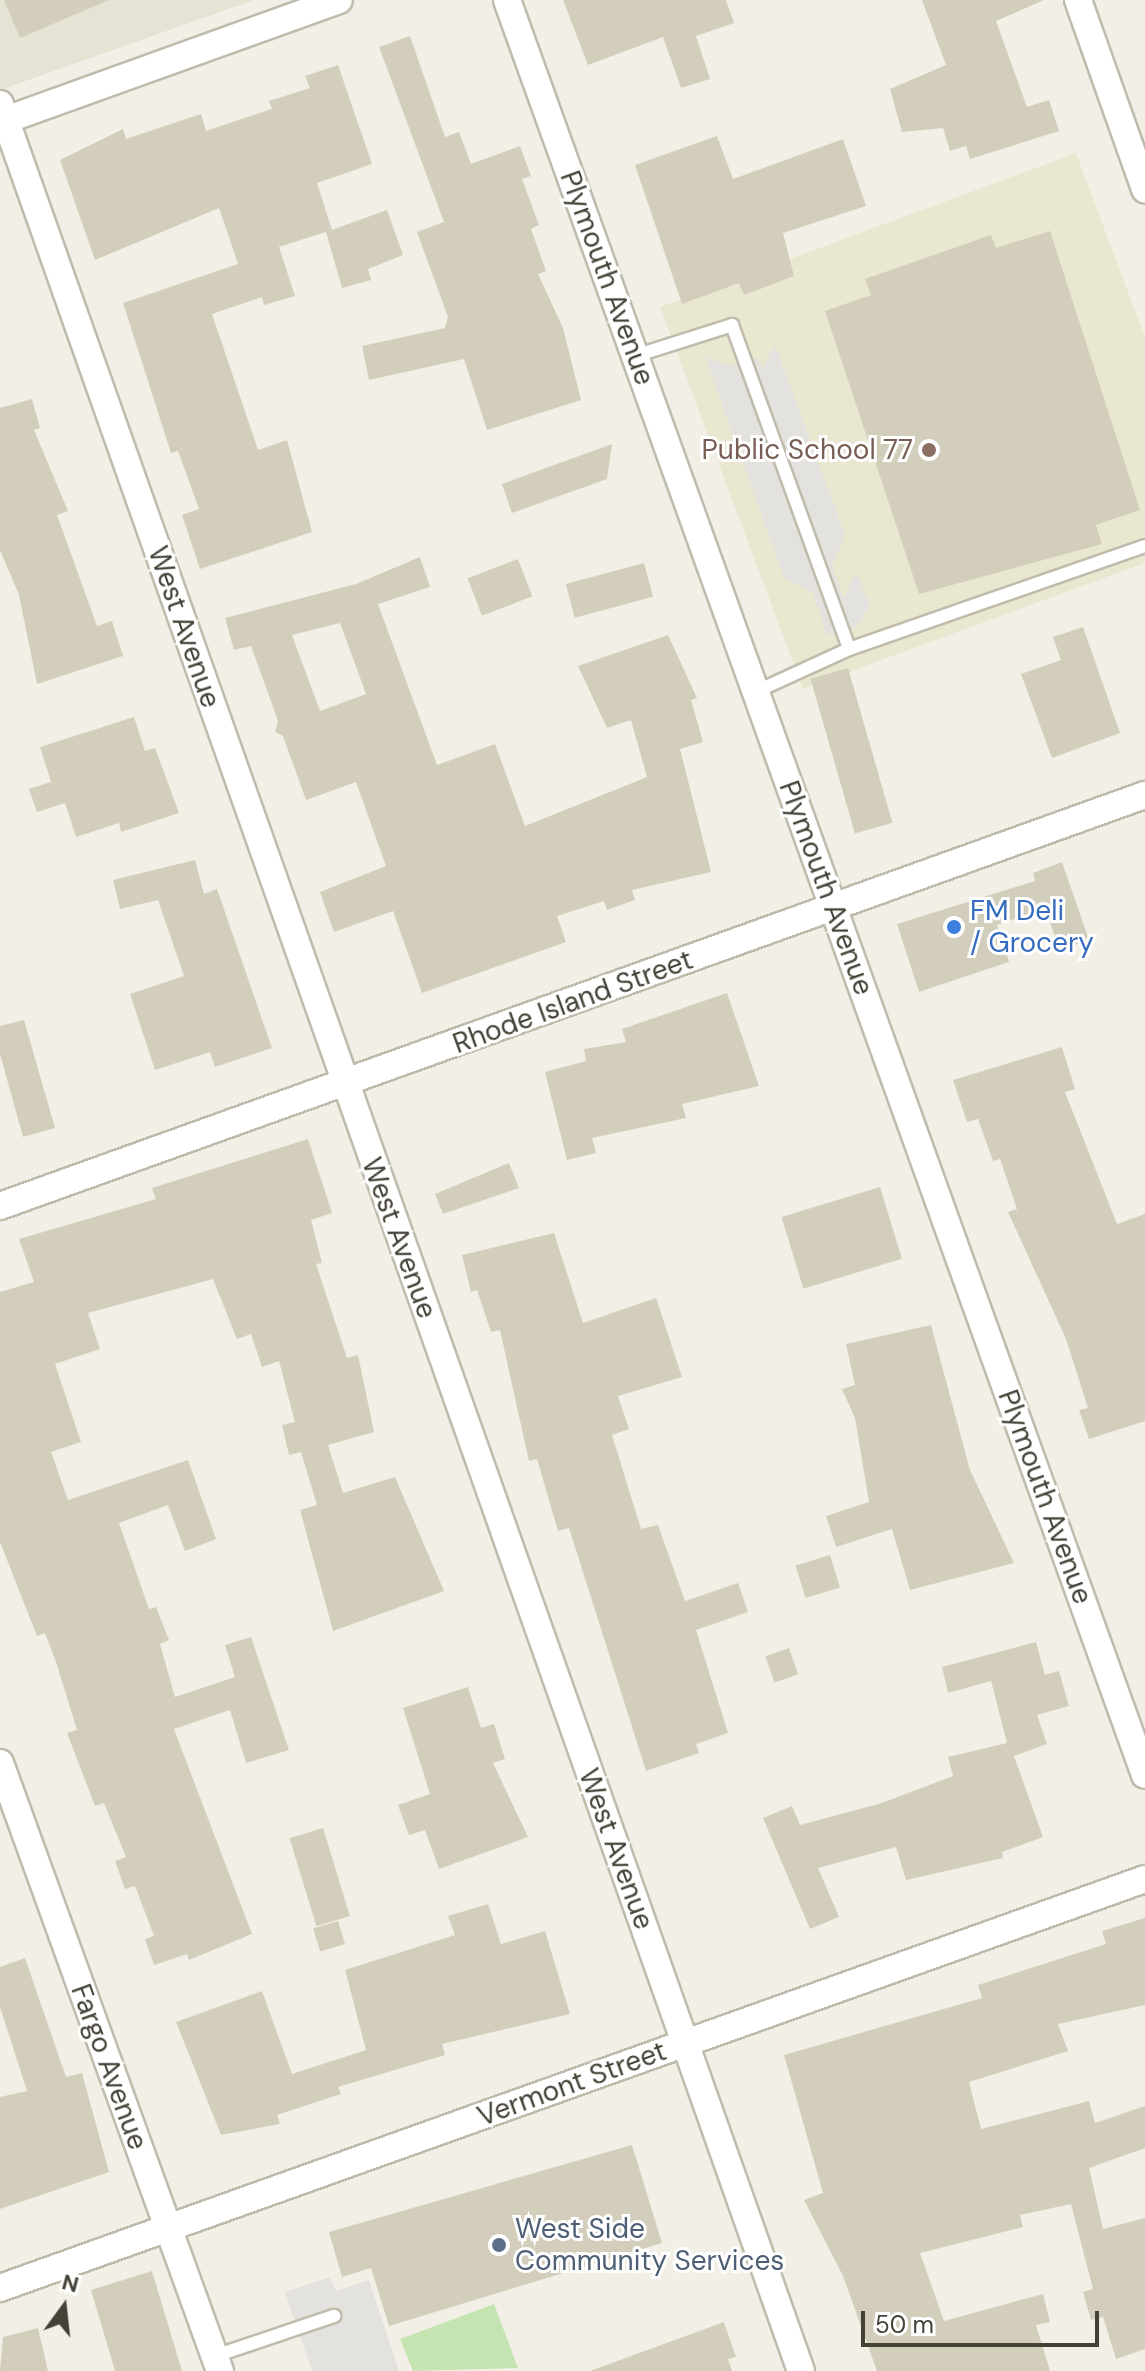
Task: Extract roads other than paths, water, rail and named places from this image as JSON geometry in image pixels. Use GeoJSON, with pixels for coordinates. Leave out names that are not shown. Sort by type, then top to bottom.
{"type":"FeatureCollection","features":[{"type":"Feature","properties":{"kind":"street"},"geometry":{"type":"LineString","coordinates":[[2,115],[339,0]]}},
{"type":"Feature","properties":{"kind":"street","name":"Plymouth Avenue"},"geometry":{"type":"LineString","coordinates":[[507,0],[1145,1775]]}},
{"type":"Feature","properties":{"kind":"street"},"geometry":{"type":"LineString","coordinates":[[1078,0],[1145,189]]}},
{"type":"Feature","properties":{"kind":"street","name":"West Avenue"},"geometry":{"type":"LineString","coordinates":[[2,115],[801,2371]]}},
{"type":"Feature","properties":{"kind":"street","name":"Rhode Island Street"},"geometry":{"type":"LineString","coordinates":[[0,1206],[1145,795]]}},
{"type":"Feature","properties":{"kind":"street","name":"Fargo Avenue"},"geometry":{"type":"LineString","coordinates":[[0,1763],[218,2364]]}},
{"type":"Feature","properties":{"kind":"street","name":"Vermont Street"},"geometry":{"type":"LineString","coordinates":[[0,2288],[1145,1879]]}},
{"type":"Feature","properties":{"kind":"lane"},"geometry":{"type":"LineString","coordinates":[[635,356],[732,325],[849,649]]}},
{"type":"Feature","properties":{"kind":"lane"},"geometry":{"type":"LineString","coordinates":[[755,692],[849,649],[1145,546]]}},
{"type":"Feature","properties":{"kind":"lane"},"geometry":{"type":"LineString","coordinates":[[218,2364],[334,2316]]}},
{"type":"Feature","properties":{"kind":"place","name":"Public School 77"},"geometry":{"type":"Point","coordinates":[929,450]}},
{"type":"Feature","properties":{"kind":"place","name":"FM Deli / Grocery"},"geometry":{"type":"Point","coordinates":[954,927]}},
{"type":"Feature","properties":{"kind":"place","name":"West Side Community Services"},"geometry":{"type":"Point","coordinates":[499,2245]}}]}
